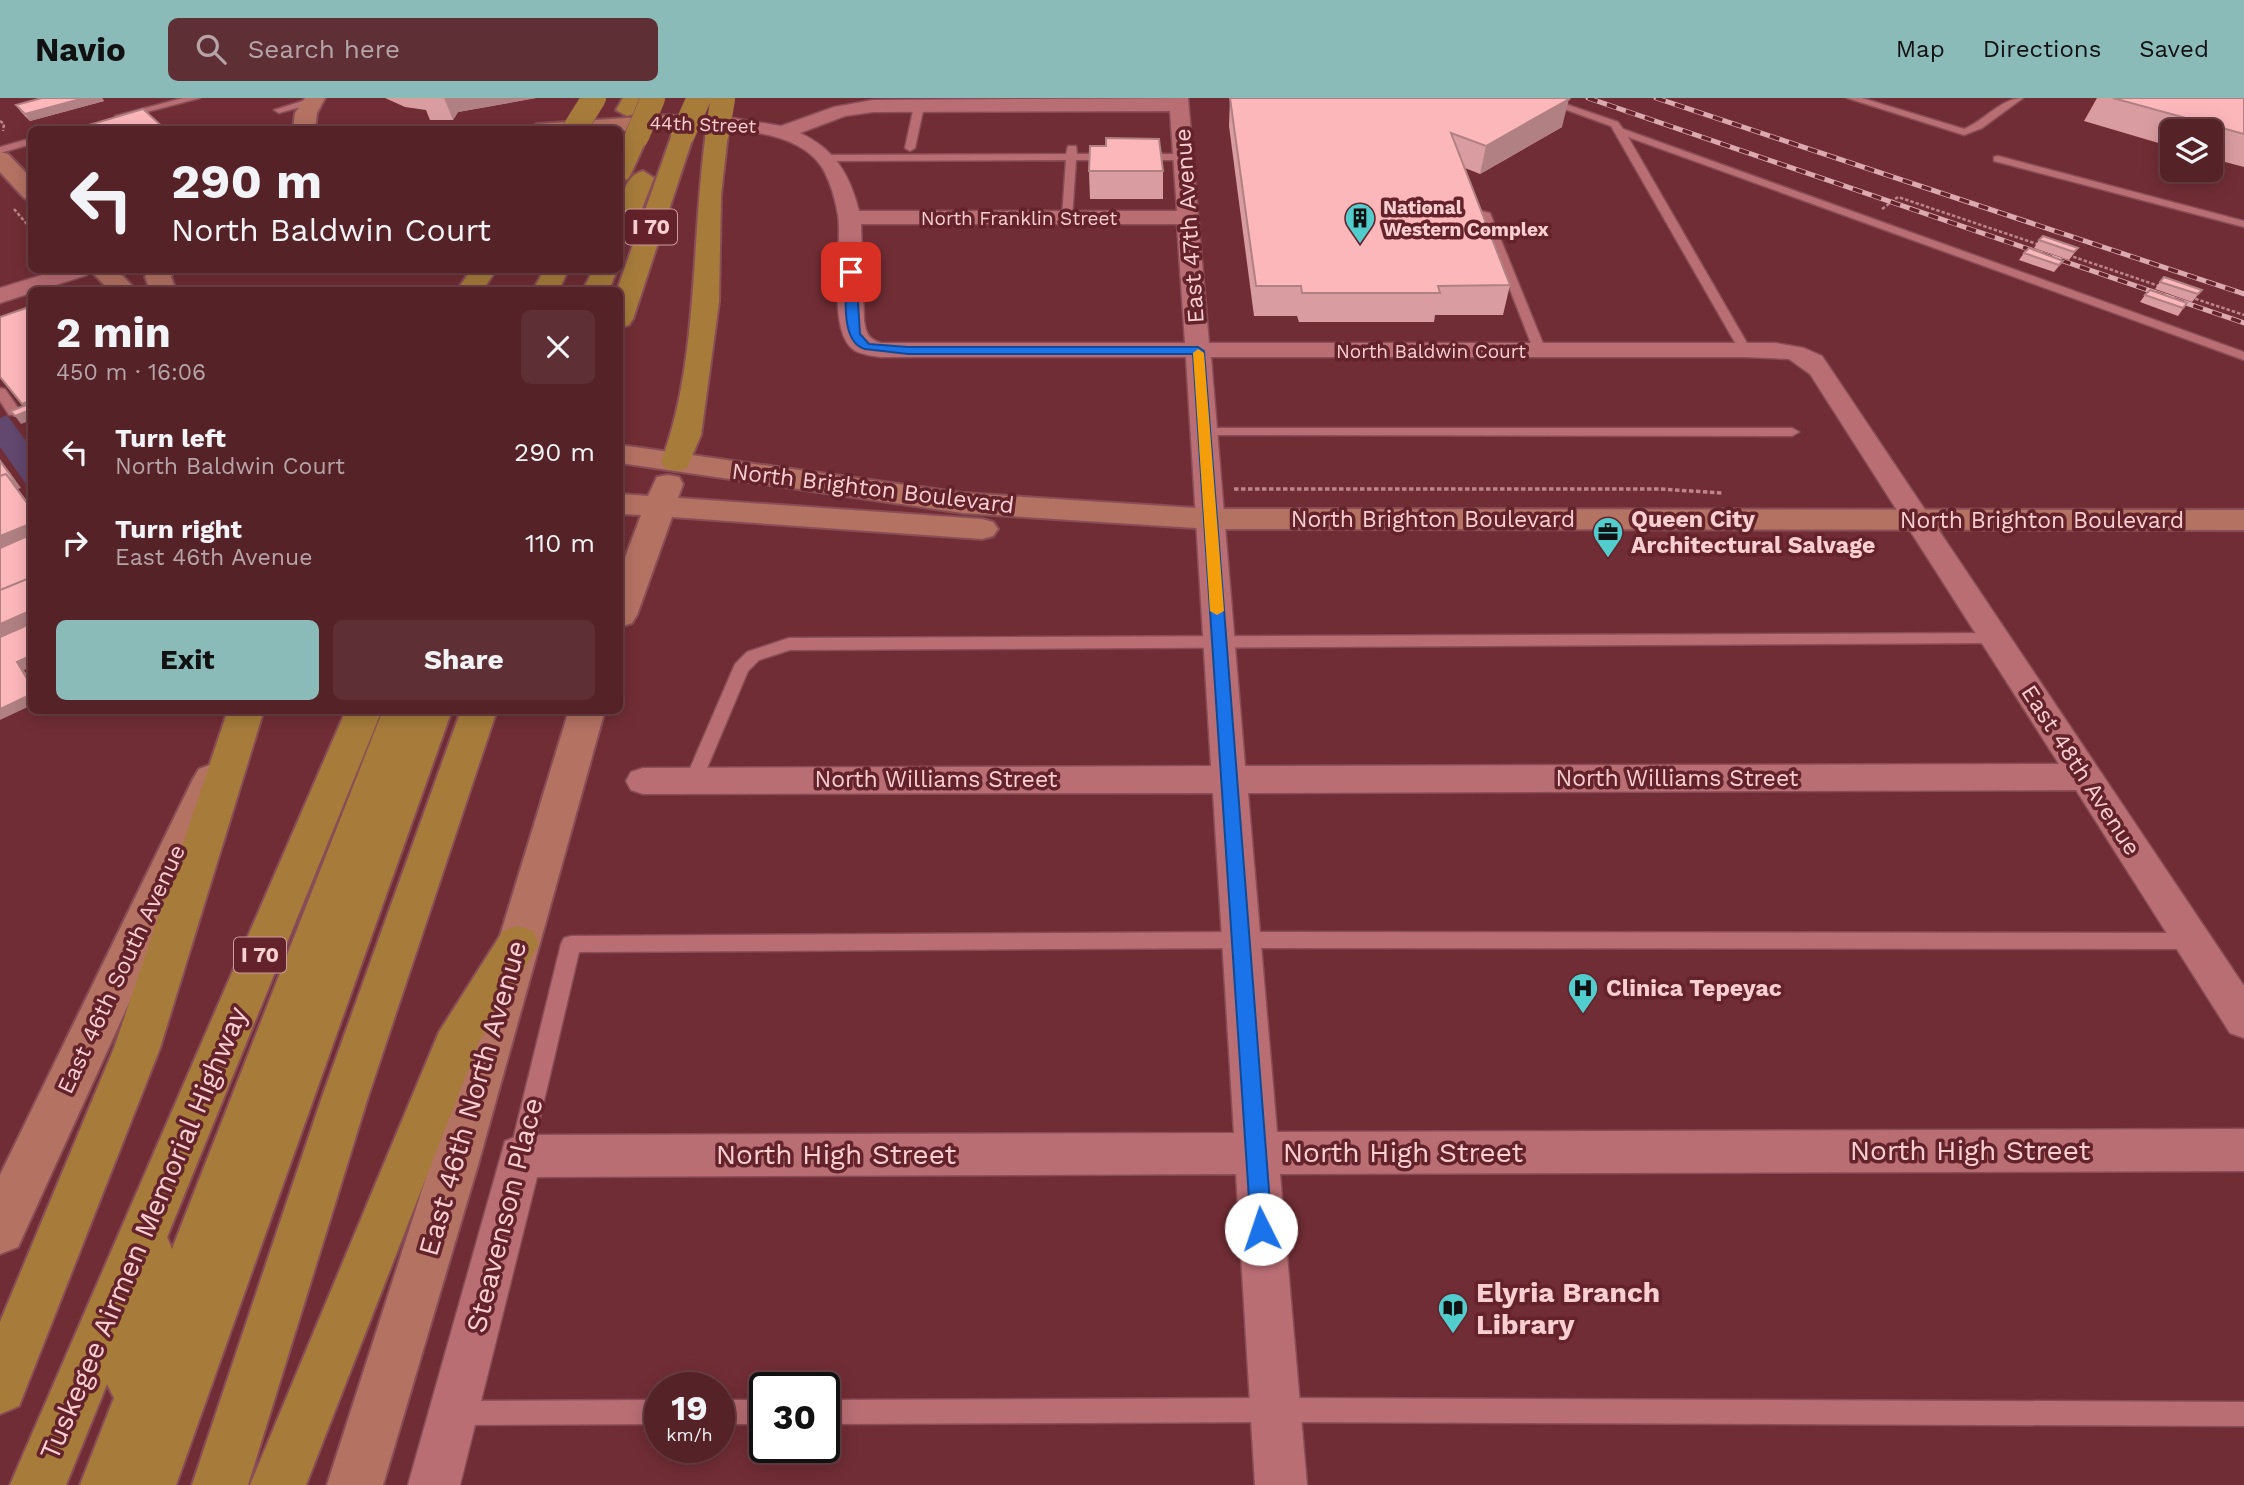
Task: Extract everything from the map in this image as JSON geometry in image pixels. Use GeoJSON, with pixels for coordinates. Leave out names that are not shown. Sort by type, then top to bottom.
{"type":"FeatureCollection","features":[{"type":"Feature","properties":{"kind":"highway"},"geometry":{"type":"LineString","coordinates":[[576,126],[594,98]]}},
{"type":"Feature","properties":{"kind":"highway"},"geometry":{"type":"LineString","coordinates":[[623,159],[633,98]]}},
{"type":"Feature","properties":{"kind":"highway"},"geometry":{"type":"LineString","coordinates":[[628,133],[653,98]]}},
{"type":"Feature","properties":{"kind":"highway"},"geometry":{"type":"LineString","coordinates":[[623,228],[671,130],[679,98]]}},
{"type":"Feature","properties":{"kind":"highway","name":"I 70"},"geometry":{"type":"LineString","coordinates":[[623,308],[671,130],[699,98]]}},
{"type":"Feature","properties":{"kind":"highway"},"geometry":{"type":"LineString","coordinates":[[676,462],[686,435],[705,311],[710,187],[723,98]]}},
{"type":"Feature","properties":{"kind":"highway"},"geometry":{"type":"LineString","coordinates":[[0,1387],[137,1048],[244,714]]}},
{"type":"Feature","properties":{"kind":"highway","name":"Tuskegee Airmen Memorial Highway"},"geometry":{"type":"LineString","coordinates":[[38,1485],[361,714]]}},
{"type":"Feature","properties":{"kind":"highway"},"geometry":{"type":"LineString","coordinates":[[126,1472],[400,714]]}},
{"type":"Feature","properties":{"kind":"highway"},"geometry":{"type":"LineString","coordinates":[[126,1472],[432,714]]}},
{"type":"Feature","properties":{"kind":"highway"},"geometry":{"type":"LineString","coordinates":[[220,1485],[345,1097],[478,714]]}},
{"type":"Feature","properties":{"kind":"highway"},"geometry":{"type":"LineString","coordinates":[[278,1485],[461,1032],[518,944]]}},
{"type":"Feature","properties":{"kind":"highway"},"geometry":{"type":"LineString","coordinates":[[126,1472],[156,1200]]}},
{"type":"Feature","properties":{"kind":"main road"},"geometry":{"type":"LineString","coordinates":[[671,130],[668,107],[673,98]]}},
{"type":"Feature","properties":{"kind":"main road"},"geometry":{"type":"LineString","coordinates":[[671,130],[691,98]]}},
{"type":"Feature","properties":{"kind":"main road"},"geometry":{"type":"LineString","coordinates":[[304,126],[306,113],[313,99]]}},
{"type":"Feature","properties":{"kind":"main road","name":"44th Street"},"geometry":{"type":"LineString","coordinates":[[623,130],[671,130]]}},
{"type":"Feature","properties":{"kind":"main road"},"geometry":{"type":"LineString","coordinates":[[0,159],[28,189]]}},
{"type":"Feature","properties":{"kind":"main road"},"geometry":{"type":"LineString","coordinates":[[106,273],[119,287]]}},
{"type":"Feature","properties":{"kind":"main road","name":"North Brighton Boulevard"},"geometry":{"type":"LineString","coordinates":[[623,454],[849,489],[963,503],[1211,519],[2244,520]]}},
{"type":"Feature","properties":{"kind":"main road"},"geometry":{"type":"LineString","coordinates":[[623,607],[676,462]]}},
{"type":"Feature","properties":{"kind":"main road","name":"North Brighton Boulevard"},"geometry":{"type":"LineString","coordinates":[[623,504],[985,529],[1119,528],[1211,519]]}},
{"type":"Feature","properties":{"kind":"main road","name":"East 46th South Avenue"},"geometry":{"type":"LineString","coordinates":[[0,1229],[132,944],[243,714]]}},
{"type":"Feature","properties":{"kind":"main road","name":"East 46th North Avenue"},"geometry":{"type":"LineString","coordinates":[[355,1485],[586,714]]}},
{"type":"Feature","properties":{"kind":"street"},"geometry":{"type":"LineString","coordinates":[[784,132],[849,109],[898,102],[919,106],[1180,102]]}},
{"type":"Feature","properties":{"kind":"street","name":"East 47th Avenue"},"geometry":{"type":"LineString","coordinates":[[1180,102],[1206,432],[1280,1485]]}},
{"type":"Feature","properties":{"kind":"street","name":"44th Street"},"geometry":{"type":"LineString","coordinates":[[671,130],[741,122],[784,132]]}},
{"type":"Feature","properties":{"kind":"street"},"geometry":{"type":"LineString","coordinates":[[784,132],[825,158],[843,184],[850,218]]}},
{"type":"Feature","properties":{"kind":"street","name":"North Franklin Street"},"geometry":{"type":"LineString","coordinates":[[850,218],[1189,217]]}},
{"type":"Feature","properties":{"kind":"street","name":"North Baldwin Court"},"geometry":{"type":"LineString","coordinates":[[850,218],[852,326],[858,341],[880,350],[1787,351],[1815,363],[1919,519]]}},
{"type":"Feature","properties":{"kind":"street"},"geometry":{"type":"LineString","coordinates":[[0,296],[70,273]]}},
{"type":"Feature","properties":{"kind":"street","name":"East 48th Avenue"},"geometry":{"type":"LineString","coordinates":[[1919,519],[2244,1020]]}},
{"type":"Feature","properties":{"kind":"street","name":"North Williams Street"},"geometry":{"type":"LineString","coordinates":[[643,781],[2086,777]]}},
{"type":"Feature","properties":{"kind":"street","name":"North High Street"},"geometry":{"type":"LineString","coordinates":[[520,1156],[2244,1150]]}},
{"type":"Feature","properties":{"kind":"street","name":"Steavenson Place"},"geometry":{"type":"LineString","coordinates":[[434,1485],[520,1156]]}},
{"type":"Feature","properties":{"kind":"lane"},"geometry":{"type":"LineString","coordinates":[[136,98],[148,108]]}},
{"type":"Feature","properties":{"kind":"lane"},"geometry":{"type":"LineString","coordinates":[[110,119],[195,98]]}},
{"type":"Feature","properties":{"kind":"lane"},"geometry":{"type":"LineString","coordinates":[[1539,98],[1615,124],[1745,350]]}},
{"type":"Feature","properties":{"kind":"lane"},"geometry":{"type":"LineString","coordinates":[[1852,98],[1964,132],[1979,126],[2018,98]]}},
{"type":"Feature","properties":{"kind":"lane"},"geometry":{"type":"LineString","coordinates":[[279,110],[313,99]]}},
{"type":"Feature","properties":{"kind":"lane"},"geometry":{"type":"LineString","coordinates":[[910,148],[919,106]]}},
{"type":"Feature","properties":{"kind":"lane"},"geometry":{"type":"LineString","coordinates":[[1619,131],[2242,358]]}},
{"type":"Feature","properties":{"kind":"lane"},"geometry":{"type":"LineString","coordinates":[[0,150],[28,142]]}},
{"type":"Feature","properties":{"kind":"lane"},"geometry":{"type":"LineString","coordinates":[[825,158],[1072,153],[1184,158]]}},
{"type":"Feature","properties":{"kind":"lane"},"geometry":{"type":"LineString","coordinates":[[1067,218],[1072,153]]}},
{"type":"Feature","properties":{"kind":"lane"},"geometry":{"type":"LineString","coordinates":[[1998,159],[2244,224]]}},
{"type":"Feature","properties":{"kind":"lane"},"geometry":{"type":"LineString","coordinates":[[1485,212],[1540,351]]}},
{"type":"Feature","properties":{"kind":"lane"},"geometry":{"type":"LineString","coordinates":[[0,393],[14,412]]}},
{"type":"Feature","properties":{"kind":"lane"},"geometry":{"type":"LineString","coordinates":[[1206,432],[1792,432]]}},
{"type":"Feature","properties":{"kind":"lane"},"geometry":{"type":"LineString","coordinates":[[694,780],[741,668],[753,656],[768,648],[817,642],[1996,638]]}},
{"type":"Feature","properties":{"kind":"lane"},"geometry":{"type":"LineString","coordinates":[[1240,940],[2192,941]]}},
{"type":"Feature","properties":{"kind":"lane","name":"Steavenson Place"},"geometry":{"type":"LineString","coordinates":[[520,1156],[572,944],[1240,940]]}},
{"type":"Feature","properties":{"kind":"lane"},"geometry":{"type":"LineString","coordinates":[[840,1412],[1275,1410],[2244,1414]]}},
{"type":"Feature","properties":{"kind":"lane"},"geometry":{"type":"LineString","coordinates":[[454,1413],[644,1412]]}},
{"type":"Feature","properties":{"kind":"path"},"geometry":{"type":"LineString","coordinates":[[1881,210],[1898,197],[2052,250]]}},
{"type":"Feature","properties":{"kind":"path"},"geometry":{"type":"LineString","coordinates":[[18,215],[28,226]]}},
{"type":"Feature","properties":{"kind":"path"},"geometry":{"type":"LineString","coordinates":[[2065,254],[2167,289]]}},
{"type":"Feature","properties":{"kind":"path"},"geometry":{"type":"LineString","coordinates":[[2180,293],[2244,315]]}},
{"type":"Feature","properties":{"kind":"path"},"geometry":{"type":"LineString","coordinates":[[1237,489],[1660,489],[1731,494]]}},
{"type":"Feature","properties":{"kind":"shaded area"},"geometry":{"type":"Polygon","coordinates":[[[7,415],[28,444],[28,487],[0,447],[0,418],[7,415]]]}},
{"type":"Feature","properties":{"kind":"building"},"geometry":{"type":"Polygon","coordinates":[[[42,98],[84,98],[25,114],[16,105],[42,98]]]}},
{"type":"Feature","properties":{"kind":"building","name":"National Western Complex"},"geometry":{"type":"Polygon","coordinates":[[[1230,98],[1569,99],[1486,146],[1451,133],[1510,285],[1438,286],[1440,293],[1302,293],[1301,286],[1256,286],[1230,98]]]}},
{"type":"Feature","properties":{"kind":"building"},"geometry":{"type":"Polygon","coordinates":[[[2113,98],[2244,98],[2244,134],[2223,128],[2223,119],[2189,119],[2113,98]]]}},
{"type":"Feature","properties":{"kind":"building"},"geometry":{"type":"Polygon","coordinates":[[[143,109],[162,126],[86,126],[143,109]]]}},
{"type":"Feature","properties":{"kind":"building"},"geometry":{"type":"Polygon","coordinates":[[[1106,138],[1159,139],[1163,171],[1089,171],[1090,146],[1106,146],[1106,138]]]}},
{"type":"Feature","properties":{"kind":"building"},"geometry":{"type":"Polygon","coordinates":[[[2043,236],[2078,248],[2074,252],[2039,240],[2043,236]]]}},
{"type":"Feature","properties":{"kind":"building"},"geometry":{"type":"Polygon","coordinates":[[[2029,248],[2063,261],[2059,265],[2024,253],[2029,248]]]}},
{"type":"Feature","properties":{"kind":"building"},"geometry":{"type":"Polygon","coordinates":[[[2164,277],[2202,290],[2198,294],[2160,282],[2164,277]]]}},
{"type":"Feature","properties":{"kind":"building"},"geometry":{"type":"Polygon","coordinates":[[[2150,290],[2187,303],[2183,308],[2145,295],[2150,290]]]}},
{"type":"Feature","properties":{"kind":"building"},"geometry":{"type":"Polygon","coordinates":[[[28,307],[28,402],[22,404],[0,377],[0,317],[28,307]]]}},
{"type":"Feature","properties":{"kind":"building"},"geometry":{"type":"Polygon","coordinates":[[[26,405],[28,408],[28,411],[15,416],[11,411],[26,405]]]}},
{"type":"Feature","properties":{"kind":"building"},"geometry":{"type":"Polygon","coordinates":[[[0,461],[14,480],[6,474],[0,476],[0,461]]]}},
{"type":"Feature","properties":{"kind":"building"},"geometry":{"type":"Polygon","coordinates":[[[6,474],[28,504],[28,525],[0,536],[0,476],[6,474]]]}},
{"type":"Feature","properties":{"kind":"building"},"geometry":{"type":"Polygon","coordinates":[[[28,536],[28,579],[0,590],[0,548],[28,536]]]}},
{"type":"Feature","properties":{"kind":"building"},"geometry":{"type":"Polygon","coordinates":[[[28,579],[28,612],[0,624],[0,590],[28,579]]]}},
{"type":"Feature","properties":{"kind":"building"},"geometry":{"type":"Polygon","coordinates":[[[28,625],[28,657],[17,662],[28,680],[28,696],[0,709],[0,637],[28,625]]]}},
{"type":"Feature","properties":{"kind":"railway"},"geometry":{"type":"LineString","coordinates":[[1588,98],[2244,323]]}},
{"type":"Feature","properties":{"kind":"railway"},"geometry":{"type":"LineString","coordinates":[[1656,98],[2244,294]]}},
{"type":"Feature","properties":{"kind":"slow traffic"},"geometry":{"type":"LineString","coordinates":[[1198,353],[1206,432],[1217,611]]}},
{"type":"Feature","properties":{"kind":"place","name":"National Western Complex"},"geometry":{"type":"Point","coordinates":[1360,245]}},
{"type":"Feature","properties":{"kind":"place","name":"Queen City Architectural Salvage"},"geometry":{"type":"Point","coordinates":[1608,559]}},
{"type":"Feature","properties":{"kind":"place","name":"Clinica Tepeyac"},"geometry":{"type":"Point","coordinates":[1583,1015]}},
{"type":"Feature","properties":{"kind":"place","name":"Elyria Branch Library"},"geometry":{"type":"Point","coordinates":[1453,1335]}},
{"type":"Feature","properties":{"kind":"route"},"geometry":{"type":"LineString","coordinates":[[851,272],[854,334],[863,345],[880,350],[1198,351],[1206,432],[1261,1229]]}}]}
